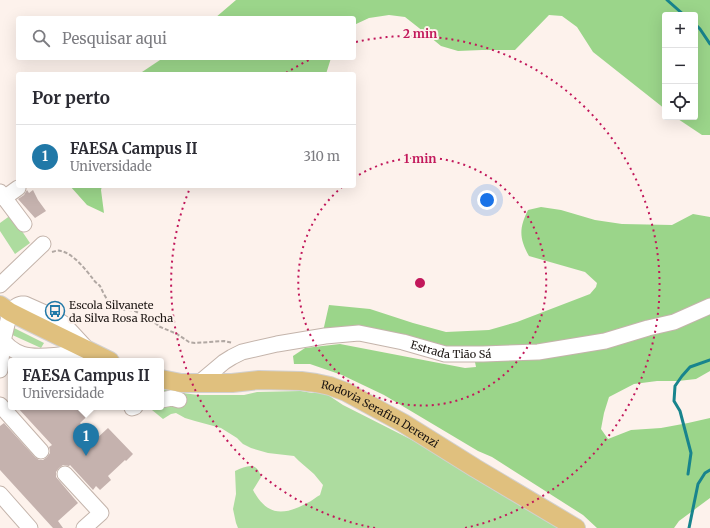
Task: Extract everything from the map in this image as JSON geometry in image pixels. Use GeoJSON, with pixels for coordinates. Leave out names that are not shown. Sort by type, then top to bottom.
{"type":"FeatureCollection","features":[{"type":"Feature","properties":{"kind":"main road"},"geometry":{"type":"LineString","coordinates":[[5,308],[65,332],[88,350],[104,358]]}},
{"type":"Feature","properties":{"kind":"main road","name":"Rodovia Serafim Derenzi"},"geometry":{"type":"LineString","coordinates":[[164,380],[181,383],[232,383],[259,380],[301,381],[330,386],[346,392],[403,423],[576,528]]}},
{"type":"Feature","properties":{"kind":"street"},"geometry":{"type":"LineString","coordinates":[[18,188],[2,195],[24,224]]}},
{"type":"Feature","properties":{"kind":"street"},"geometry":{"type":"LineString","coordinates":[[0,285],[44,244]]}},
{"type":"Feature","properties":{"kind":"street","name":"Estrada Tião Sá"},"geometry":{"type":"LineString","coordinates":[[199,383],[228,359],[242,352],[277,344],[325,336],[359,333],[403,342],[445,354],[538,352],[605,341],[674,322],[710,306]]}},
{"type":"Feature","properties":{"kind":"street"},"geometry":{"type":"LineString","coordinates":[[0,370],[5,308]]}},
{"type":"Feature","properties":{"kind":"street"},"geometry":{"type":"LineString","coordinates":[[27,358],[53,346],[65,332]]}},
{"type":"Feature","properties":{"kind":"street"},"geometry":{"type":"LineString","coordinates":[[2,338],[15,351],[27,358],[75,353],[88,350]]}},
{"type":"Feature","properties":{"kind":"street"},"geometry":{"type":"LineString","coordinates":[[164,399],[172,398],[178,400]]}},
{"type":"Feature","properties":{"kind":"street"},"geometry":{"type":"LineString","coordinates":[[0,405],[41,451]]}},
{"type":"Feature","properties":{"kind":"street"},"geometry":{"type":"LineString","coordinates":[[65,474],[101,513],[84,528]]}},
{"type":"Feature","properties":{"kind":"street"},"geometry":{"type":"LineString","coordinates":[[0,494],[30,528]]}},
{"type":"Feature","properties":{"kind":"path"},"geometry":{"type":"LineString","coordinates":[[33,255],[36,258],[39,258],[57,250],[63,251],[89,272],[106,299],[111,304],[123,309],[135,311],[150,319],[158,326],[177,334],[189,342],[195,343],[219,340],[229,341],[237,344],[242,352]]}},
{"type":"Feature","properties":{"kind":"green space"},"geometry":{"type":"Polygon","coordinates":[[[236,0],[710,0],[710,135],[702,135],[680,120],[698,120],[698,12],[662,12],[662,107],[593,52],[577,27],[562,16],[549,15],[515,50],[458,51],[441,46],[405,17],[389,15],[369,18],[356,24],[356,16],[217,16],[236,0]]]}},
{"type":"Feature","properties":{"kind":"green space"},"geometry":{"type":"Polygon","coordinates":[[[160,60],[330,60],[327,72],[142,72],[160,60]]]}},
{"type":"Feature","properties":{"kind":"green space"},"geometry":{"type":"Polygon","coordinates":[[[72,188],[102,188],[104,213],[87,205],[72,188]]]}},
{"type":"Feature","properties":{"kind":"green space"},"geometry":{"type":"Polygon","coordinates":[[[541,207],[561,210],[595,220],[622,224],[672,225],[693,214],[710,217],[710,371],[696,379],[634,384],[609,397],[601,429],[608,439],[631,430],[661,428],[710,418],[710,498],[679,521],[674,528],[597,528],[583,515],[492,457],[478,451],[384,395],[342,375],[310,364],[294,364],[293,356],[305,348],[340,344],[465,368],[476,367],[473,352],[321,334],[329,305],[370,309],[446,332],[489,330],[517,322],[590,294],[596,287],[597,283],[585,272],[529,256],[523,244],[521,233],[523,222],[528,210],[541,207]]]}},
{"type":"Feature","properties":{"kind":"green space"},"geometry":{"type":"Polygon","coordinates":[[[11,215],[30,243],[15,254],[0,231],[0,223],[11,215]]]}},
{"type":"Feature","properties":{"kind":"green space"},"geometry":{"type":"Polygon","coordinates":[[[12,327],[44,343],[41,348],[8,333],[12,327]]]}},
{"type":"Feature","properties":{"kind":"green space"},"geometry":{"type":"Polygon","coordinates":[[[164,390],[198,395],[244,395],[257,392],[301,391],[325,393],[343,405],[416,442],[561,528],[238,528],[233,509],[236,494],[235,471],[247,466],[257,469],[261,477],[253,490],[258,499],[264,505],[276,511],[290,510],[311,501],[320,495],[323,485],[314,474],[294,456],[268,453],[251,448],[221,428],[185,418],[176,413],[163,419],[152,410],[164,410],[164,390]]]}},
{"type":"Feature","properties":{"kind":"building"},"geometry":{"type":"Polygon","coordinates":[[[27,190],[29,193],[33,190],[46,211],[35,218],[18,199],[24,195],[27,190]]]}},
{"type":"Feature","properties":{"kind":"building"},"geometry":{"type":"Polygon","coordinates":[[[20,410],[94,410],[80,423],[95,440],[108,428],[133,454],[108,476],[111,480],[100,490],[96,486],[93,490],[70,465],[63,465],[59,468],[56,472],[56,477],[78,503],[58,521],[63,528],[53,528],[0,470],[0,426],[4,423],[39,460],[43,460],[47,457],[50,453],[49,447],[52,445],[20,410]]]}},
{"type":"Feature","properties":{"kind":"waterway"},"geometry":{"type":"LineString","coordinates":[[667,0],[681,12]]}},
{"type":"Feature","properties":{"kind":"waterway"},"geometry":{"type":"LineString","coordinates":[[698,27],[710,44]]}},
{"type":"Feature","properties":{"kind":"waterway"},"geometry":{"type":"LineString","coordinates":[[688,474],[691,453],[680,411],[674,401],[675,386],[690,367],[710,360]]}},
{"type":"Feature","properties":{"kind":"waterway"},"geometry":{"type":"LineString","coordinates":[[689,528],[698,484],[705,473],[710,470]]}},
{"type":"Feature","properties":{"kind":"place","name":"Escola Silvanete da Silva Rosa Rocha"},"geometry":{"type":"Point","coordinates":[55,311]}},
{"type":"Feature","properties":{"kind":"place","name":"FAESA Campus II"},"geometry":{"type":"Point","coordinates":[86,456]}}]}
